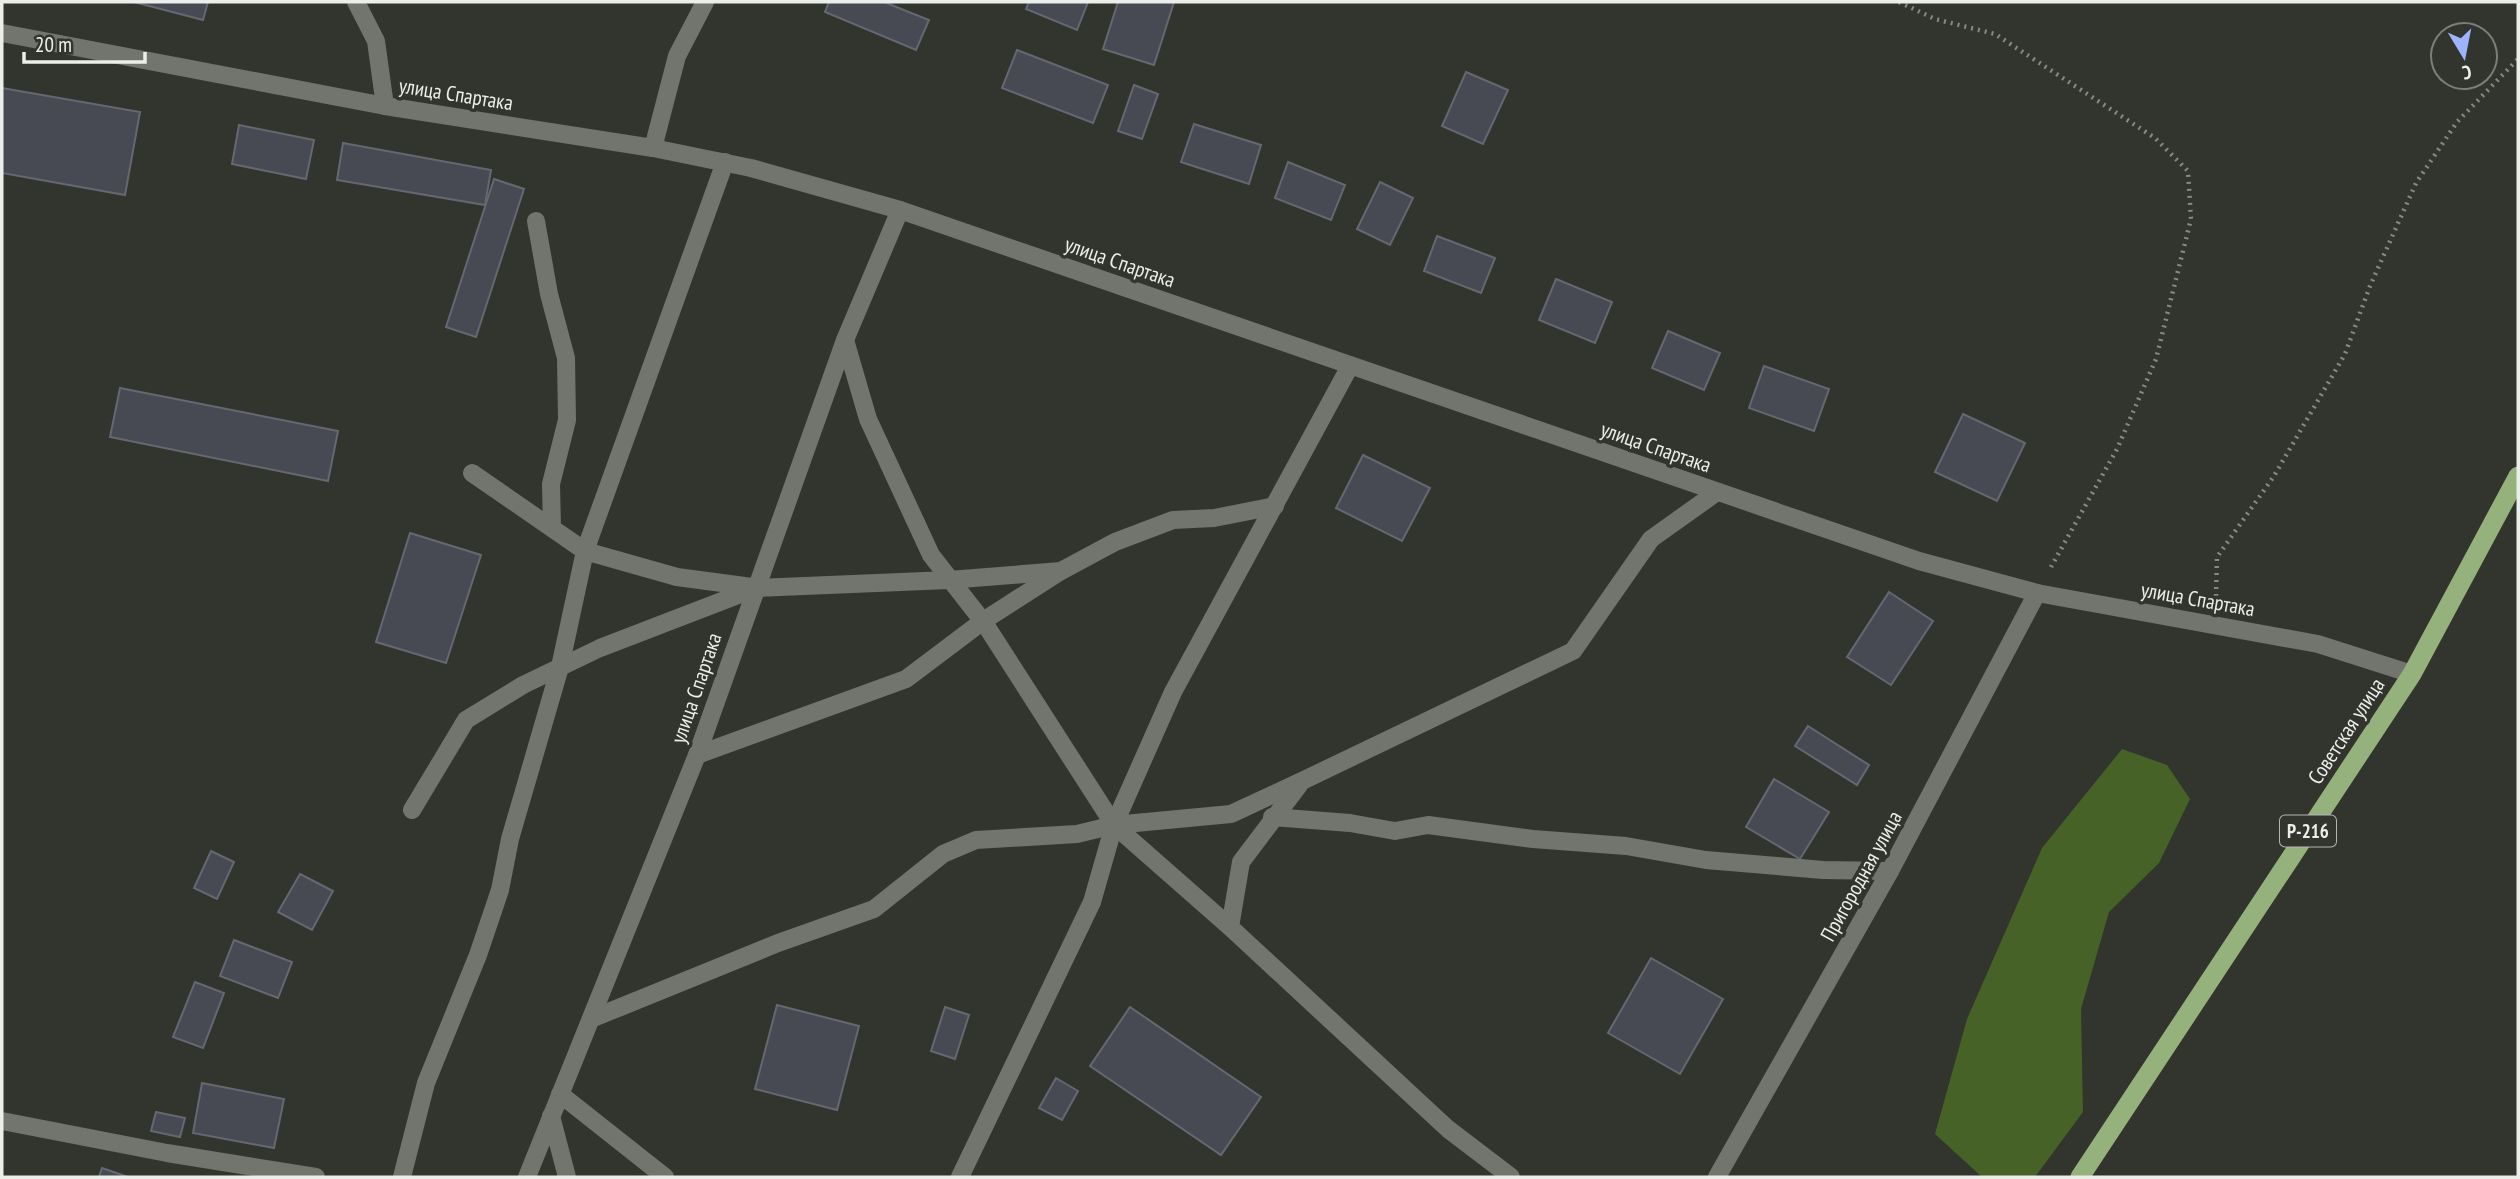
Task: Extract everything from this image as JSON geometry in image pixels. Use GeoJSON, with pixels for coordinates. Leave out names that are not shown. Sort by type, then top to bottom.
{"type":"FeatureCollection","features":[{"type":"Feature","properties":{"kind":"highway","name":"Советская улица"},"geometry":{"type":"LineString","coordinates":[[2080,1177],[2412,674],[2518,475]]}},
{"type":"Feature","properties":{"kind":"street"},"geometry":{"type":"LineString","coordinates":[[356,2],[376,41],[385,106]]}},
{"type":"Feature","properties":{"kind":"street"},"geometry":{"type":"LineString","coordinates":[[653,148],[677,56],[705,2]]}},
{"type":"Feature","properties":{"kind":"street","name":"улица Спартака"},"geometry":{"type":"LineString","coordinates":[[2,33],[385,106],[653,148],[725,162],[900,211],[1919,561],[2037,593],[2318,644],[2412,674]]}},
{"type":"Feature","properties":{"kind":"street"},"geometry":{"type":"LineString","coordinates":[[402,1177],[426,1083],[478,956],[500,890],[510,839],[561,667],[585,551],[725,162]]}},
{"type":"Feature","properties":{"kind":"street","name":"улица Спартака"},"geometry":{"type":"LineString","coordinates":[[527,1177],[697,755],[845,340],[900,211]]}},
{"type":"Feature","properties":{"kind":"street"},"geometry":{"type":"LineString","coordinates":[[536,221],[548,294],[566,358],[566,420],[551,484],[552,528]]}},
{"type":"Feature","properties":{"kind":"street"},"geometry":{"type":"LineString","coordinates":[[845,340],[868,419],[931,555],[983,621],[1114,825],[1230,927],[1448,1129],[1511,1177]]}},
{"type":"Feature","properties":{"kind":"street"},"geometry":{"type":"LineString","coordinates":[[960,1177],[1092,902],[1114,825],[1173,692],[1350,366]]}},
{"type":"Feature","properties":{"kind":"street"},"geometry":{"type":"LineString","coordinates":[[472,473],[585,551],[677,577],[756,587],[949,580],[1061,571]]}},
{"type":"Feature","properties":{"kind":"street"},"geometry":{"type":"LineString","coordinates":[[590,1019],[778,943],[874,909],[943,854],[975,840],[1077,834],[1114,825],[1231,814],[1304,780],[1573,651],[1651,540],[1717,492]]}},
{"type":"Feature","properties":{"kind":"street"},"geometry":{"type":"LineString","coordinates":[[697,755],[906,679],[983,621],[1061,571],[1115,542],[1173,520],[1214,518],[1275,506]]}},
{"type":"Feature","properties":{"kind":"street"},"geometry":{"type":"LineString","coordinates":[[412,810],[466,720],[600,648],[756,587]]}},
{"type":"Feature","properties":{"kind":"street","name":"Пригородная улица"},"geometry":{"type":"LineString","coordinates":[[1717,1177],[1890,871],[2037,593]]}},
{"type":"Feature","properties":{"kind":"street"},"geometry":{"type":"LineString","coordinates":[[1230,927],[1241,862],[1272,817],[1304,780]]}},
{"type":"Feature","properties":{"kind":"street"},"geometry":{"type":"LineString","coordinates":[[1272,817],[1350,823],[1395,831],[1428,825],[1533,839],[1626,846],[1719,861],[1823,870],[1890,871]]}},
{"type":"Feature","properties":{"kind":"street"},"geometry":{"type":"LineString","coordinates":[[560,1094],[665,1177]]}},
{"type":"Feature","properties":{"kind":"street"},"geometry":{"type":"LineString","coordinates":[[551,1116],[567,1177]]}},
{"type":"Feature","properties":{"kind":"street"},"geometry":{"type":"LineString","coordinates":[[2,1121],[167,1153],[316,1177]]}},
{"type":"Feature","properties":{"kind":"path"},"geometry":{"type":"LineString","coordinates":[[1899,2],[1935,19],[1995,34],[2155,138],[2188,171],[2192,219],[2156,359],[2117,449],[2037,593]]}},
{"type":"Feature","properties":{"kind":"path"},"geometry":{"type":"LineString","coordinates":[[2215,625],[2217,557],[2274,476],[2345,354],[2370,286],[2416,183],[2457,122],[2518,59]]}},
{"type":"Feature","properties":{"kind":"green space"},"geometry":{"type":"Polygon","coordinates":[[[2122,749],[2167,765],[2190,799],[2159,863],[2109,912],[2081,1009],[2083,1112],[2035,1177],[1982,1177],[1935,1134],[1967,1019],[2042,848],[2122,749]]]}},
{"type":"Feature","properties":{"kind":"building"},"geometry":{"type":"Polygon","coordinates":[[[134,2],[208,2],[203,20],[134,2]]]}},
{"type":"Feature","properties":{"kind":"building"},"geometry":{"type":"Polygon","coordinates":[[[829,2],[884,2],[929,20],[916,50],[825,12],[829,2]]]}},
{"type":"Feature","properties":{"kind":"building"},"geometry":{"type":"Polygon","coordinates":[[[1029,2],[1088,2],[1077,30],[1026,9],[1029,2]]]}},
{"type":"Feature","properties":{"kind":"building"},"geometry":{"type":"Polygon","coordinates":[[[1118,2],[1174,2],[1154,65],[1103,49],[1118,2]]]}},
{"type":"Feature","properties":{"kind":"building"},"geometry":{"type":"Polygon","coordinates":[[[1017,50],[1108,85],[1093,123],[1002,88],[1017,50]]]}},
{"type":"Feature","properties":{"kind":"building"},"geometry":{"type":"Polygon","coordinates":[[[1466,72],[1508,90],[1483,144],[1442,126],[1466,72]]]}},
{"type":"Feature","properties":{"kind":"building"},"geometry":{"type":"Polygon","coordinates":[[[1134,85],[1158,94],[1142,139],[1118,131],[1134,85]]]}},
{"type":"Feature","properties":{"kind":"building"},"geometry":{"type":"Polygon","coordinates":[[[2,88],[140,112],[125,195],[2,173],[2,88]]]}},
{"type":"Feature","properties":{"kind":"building"},"geometry":{"type":"Polygon","coordinates":[[[1194,124],[1261,145],[1249,184],[1181,162],[1194,124]]]}},
{"type":"Feature","properties":{"kind":"building"},"geometry":{"type":"Polygon","coordinates":[[[239,125],[314,140],[306,179],[232,164],[239,125]]]}},
{"type":"Feature","properties":{"kind":"building"},"geometry":{"type":"Polygon","coordinates":[[[343,143],[491,170],[485,205],[337,180],[343,143]]]}},
{"type":"Feature","properties":{"kind":"building"},"geometry":{"type":"Polygon","coordinates":[[[1288,162],[1345,185],[1331,220],[1275,198],[1288,162]]]}},
{"type":"Feature","properties":{"kind":"building"},"geometry":{"type":"Polygon","coordinates":[[[494,179],[524,189],[476,337],[446,327],[494,179]]]}},
{"type":"Feature","properties":{"kind":"building"},"geometry":{"type":"Polygon","coordinates":[[[1380,182],[1413,198],[1390,245],[1357,229],[1380,182]]]}},
{"type":"Feature","properties":{"kind":"building"},"geometry":{"type":"Polygon","coordinates":[[[1437,236],[1495,258],[1481,293],[1424,271],[1437,236]]]}},
{"type":"Feature","properties":{"kind":"building"},"geometry":{"type":"Polygon","coordinates":[[[1556,279],[1612,302],[1595,343],[1539,320],[1556,279]]]}},
{"type":"Feature","properties":{"kind":"building"},"geometry":{"type":"Polygon","coordinates":[[[1668,331],[1720,353],[1704,390],[1652,368],[1668,331]]]}},
{"type":"Feature","properties":{"kind":"building"},"geometry":{"type":"Polygon","coordinates":[[[1764,366],[1829,389],[1814,431],[1749,408],[1764,366]]]}},
{"type":"Feature","properties":{"kind":"building"},"geometry":{"type":"Polygon","coordinates":[[[120,388],[338,431],[328,481],[110,437],[120,388]]]}},
{"type":"Feature","properties":{"kind":"building"},"geometry":{"type":"Polygon","coordinates":[[[1963,414],[2025,443],[1997,501],[1935,472],[1963,414]]]}},
{"type":"Feature","properties":{"kind":"building"},"geometry":{"type":"Polygon","coordinates":[[[1363,455],[1430,488],[1402,541],[1336,508],[1363,455]]]}},
{"type":"Feature","properties":{"kind":"building"},"geometry":{"type":"Polygon","coordinates":[[[410,533],[481,555],[446,663],[376,642],[410,533]]]}},
{"type":"Feature","properties":{"kind":"building"},"geometry":{"type":"Polygon","coordinates":[[[1889,592],[1933,621],[1891,685],[1847,657],[1889,592]]]}},
{"type":"Feature","properties":{"kind":"building"},"geometry":{"type":"Polygon","coordinates":[[[1808,726],[1869,765],[1857,785],[1795,746],[1808,726]]]}},
{"type":"Feature","properties":{"kind":"building"},"geometry":{"type":"Polygon","coordinates":[[[1774,779],[1829,812],[1800,859],[1746,827],[1774,779]]]}},
{"type":"Feature","properties":{"kind":"building"},"geometry":{"type":"Polygon","coordinates":[[[211,851],[234,862],[217,899],[194,888],[211,851]]]}},
{"type":"Feature","properties":{"kind":"building"},"geometry":{"type":"Polygon","coordinates":[[[300,874],[333,891],[312,930],[278,912],[300,874]]]}},
{"type":"Feature","properties":{"kind":"building"},"geometry":{"type":"Polygon","coordinates":[[[234,940],[292,962],[278,998],[220,976],[234,940]]]}},
{"type":"Feature","properties":{"kind":"building"},"geometry":{"type":"Polygon","coordinates":[[[1651,958],[1723,999],[1680,1074],[1608,1033],[1651,958]]]}},
{"type":"Feature","properties":{"kind":"building"},"geometry":{"type":"Polygon","coordinates":[[[195,982],[224,993],[203,1048],[173,1037],[195,982]]]}},
{"type":"Feature","properties":{"kind":"building"},"geometry":{"type":"Polygon","coordinates":[[[777,1005],[859,1026],[837,1110],[755,1089],[777,1005]]]}},
{"type":"Feature","properties":{"kind":"building"},"geometry":{"type":"Polygon","coordinates":[[[945,1007],[969,1015],[955,1059],[931,1051],[945,1007]]]}},
{"type":"Feature","properties":{"kind":"building"},"geometry":{"type":"Polygon","coordinates":[[[1130,1007],[1261,1097],[1221,1155],[1090,1066],[1130,1007]]]}},
{"type":"Feature","properties":{"kind":"building"},"geometry":{"type":"Polygon","coordinates":[[[1056,1078],[1078,1091],[1062,1120],[1039,1108],[1056,1078]]]}},
{"type":"Feature","properties":{"kind":"building"},"geometry":{"type":"Polygon","coordinates":[[[202,1083],[284,1099],[274,1148],[193,1133],[202,1083]]]}},
{"type":"Feature","properties":{"kind":"building"},"geometry":{"type":"Polygon","coordinates":[[[156,1112],[185,1118],[180,1137],[151,1131],[156,1112]]]}},
{"type":"Feature","properties":{"kind":"building"},"geometry":{"type":"Polygon","coordinates":[[[102,1168],[128,1177],[99,1177],[102,1168]]]}}]}
